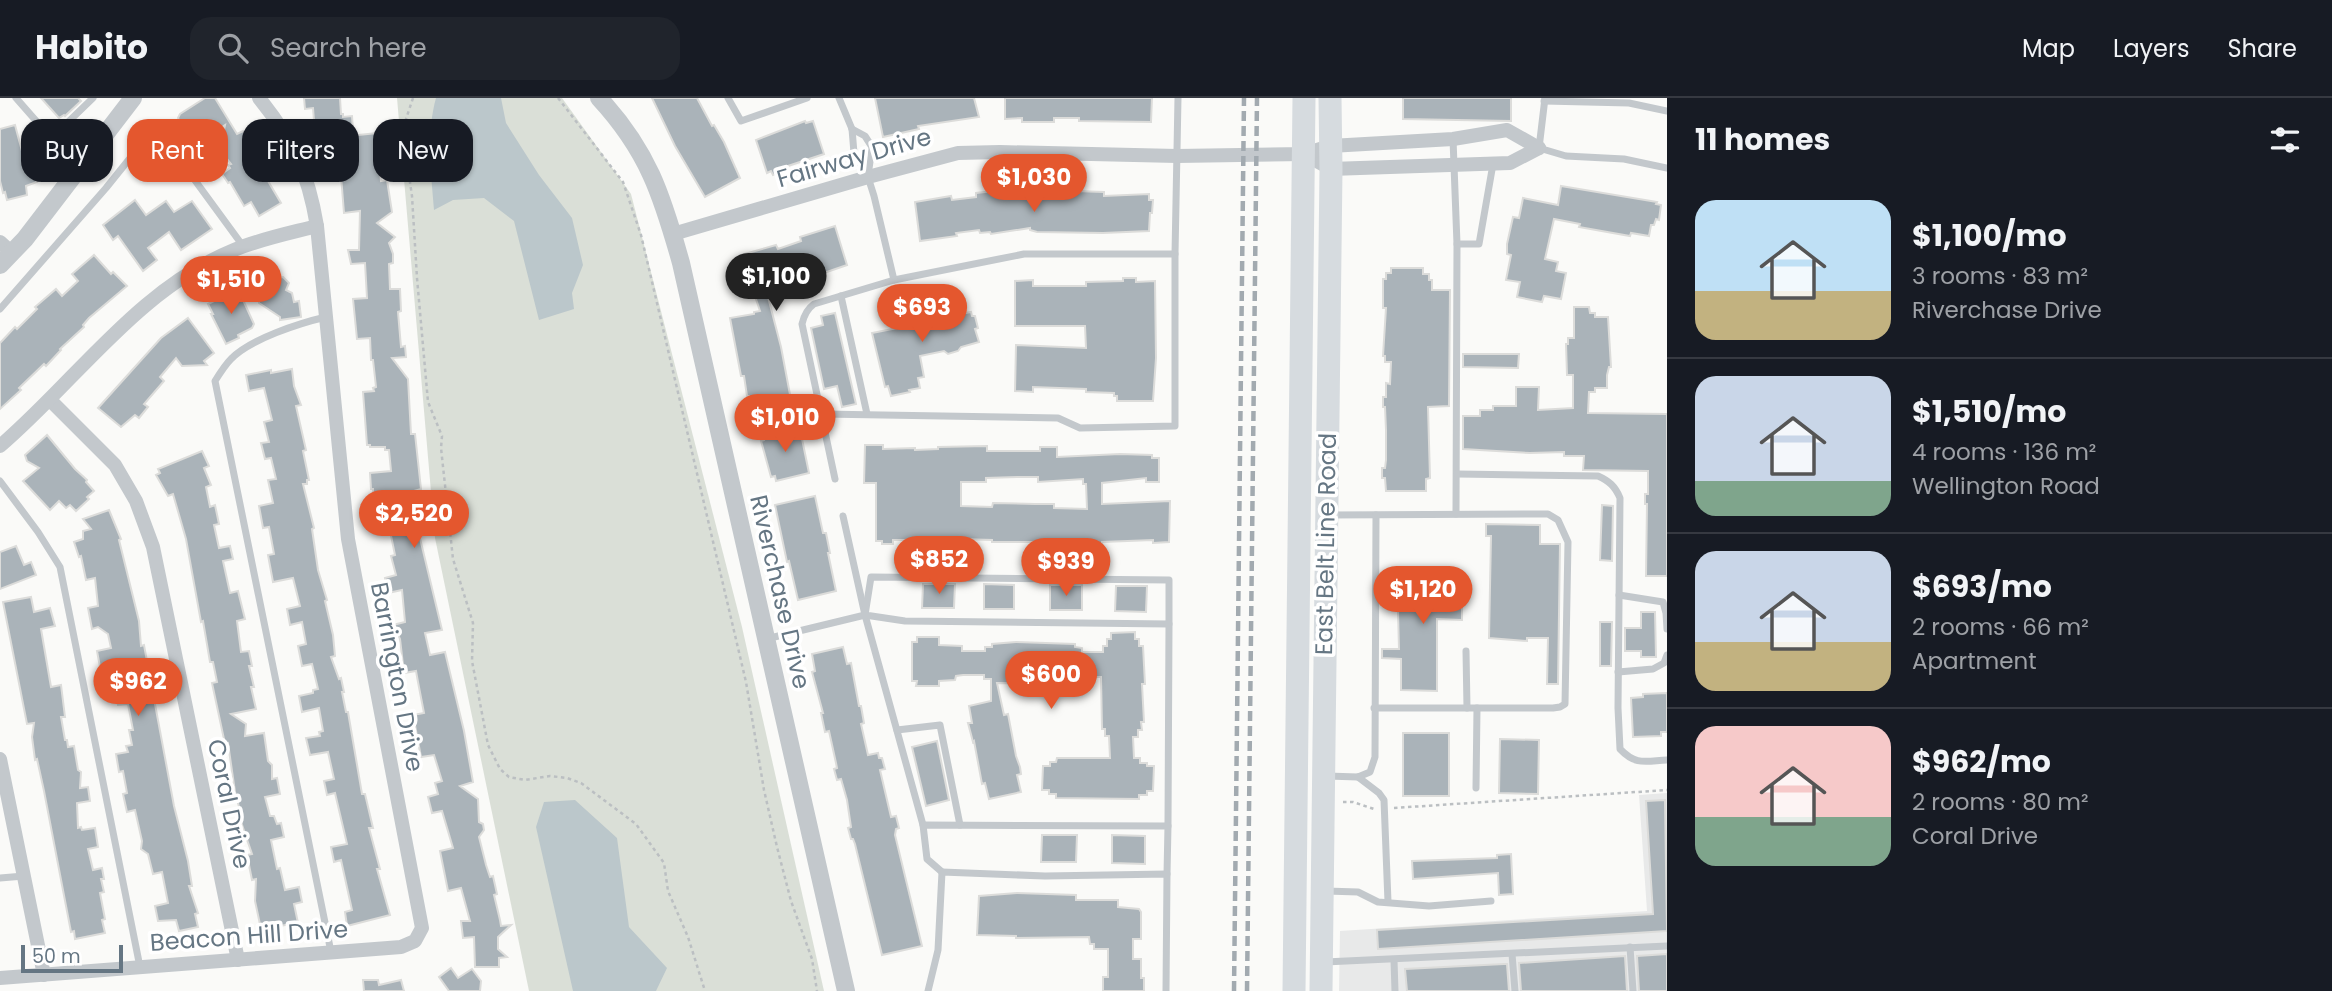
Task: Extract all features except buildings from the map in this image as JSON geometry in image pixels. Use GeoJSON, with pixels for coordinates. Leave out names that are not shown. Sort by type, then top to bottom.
{"type":"FeatureCollection","features":[{"type":"Feature","properties":{"kind":"main road","name":"East Belt Line Road"},"geometry":{"type":"LineString","coordinates":[[1294,991],[1304,98]]}},
{"type":"Feature","properties":{"kind":"main road","name":"East Belt Line Road"},"geometry":{"type":"LineString","coordinates":[[1321,991],[1330,98]]}},
{"type":"Feature","properties":{"kind":"main road"},"geometry":{"type":"LineString","coordinates":[[1295,777],[1323,776]]}},
{"type":"Feature","properties":{"kind":"street"},"geometry":{"type":"LineString","coordinates":[[4,253],[25,239],[133,98]]}},
{"type":"Feature","properties":{"kind":"street","name":"Barrington Drive"},"geometry":{"type":"LineString","coordinates":[[259,98],[297,153],[311,191],[317,226],[348,539],[422,928],[415,941]]}},
{"type":"Feature","properties":{"kind":"street","name":"Riverchase Drive"},"geometry":{"type":"LineString","coordinates":[[599,98],[642,154],[666,209],[673,234],[846,991]]}},
{"type":"Feature","properties":{"kind":"street","name":"Fairway Drive"},"geometry":{"type":"LineString","coordinates":[[1304,154],[1330,157],[1507,130],[1539,148]]}},
{"type":"Feature","properties":{"kind":"street","name":"Fairway Drive"},"geometry":{"type":"LineString","coordinates":[[673,234],[958,153],[1177,156],[1304,154],[1454,165],[1510,163],[1539,148]]}},
{"type":"Feature","properties":{"kind":"street"},"geometry":{"type":"LineString","coordinates":[[0,446],[158,296],[195,271],[234,250],[317,226]]}},
{"type":"Feature","properties":{"kind":"street","name":"Coral Drive"},"geometry":{"type":"LineString","coordinates":[[50,400],[116,466],[136,501],[153,547],[238,960]]}},
{"type":"Feature","properties":{"kind":"street"},"geometry":{"type":"LineString","coordinates":[[0,759],[44,975]]}},
{"type":"Feature","properties":{"kind":"street","name":"Beacon Hill Drive"},"geometry":{"type":"LineString","coordinates":[[0,978],[401,947],[415,941]]}},
{"type":"Feature","properties":{"kind":"lane"},"geometry":{"type":"LineString","coordinates":[[16,98],[45,131],[65,125],[93,98]]}},
{"type":"Feature","properties":{"kind":"lane"},"geometry":{"type":"LineString","coordinates":[[728,98],[741,121],[789,101],[807,98]]}},
{"type":"Feature","properties":{"kind":"lane"},"geometry":{"type":"LineString","coordinates":[[839,98],[852,129],[854,153],[868,177],[894,280]]}},
{"type":"Feature","properties":{"kind":"lane"},"geometry":{"type":"LineString","coordinates":[[822,414],[1058,418],[1080,428],[1175,426],[1178,98]]}},
{"type":"Feature","properties":{"kind":"lane"},"geometry":{"type":"LineString","coordinates":[[1667,111],[1629,103],[1544,99],[1539,148],[1566,156],[1624,159],[1667,168]]}},
{"type":"Feature","properties":{"kind":"lane"},"geometry":{"type":"LineString","coordinates":[[852,129],[865,136],[872,147],[868,177]]}},
{"type":"Feature","properties":{"kind":"lane"},"geometry":{"type":"LineString","coordinates":[[1453,139],[1457,244],[1456,514]]}},
{"type":"Feature","properties":{"kind":"lane"},"geometry":{"type":"LineString","coordinates":[[0,309],[139,147],[153,141],[172,149],[244,247]]}},
{"type":"Feature","properties":{"kind":"lane"},"geometry":{"type":"LineString","coordinates":[[1457,244],[1479,244],[1493,164]]}},
{"type":"Feature","properties":{"kind":"lane"},"geometry":{"type":"LineString","coordinates":[[835,479],[802,324],[810,307],[894,280],[1024,254],[1175,254]]}},
{"type":"Feature","properties":{"kind":"lane"},"geometry":{"type":"LineString","coordinates":[[841,296],[867,414]]}},
{"type":"Feature","properties":{"kind":"lane"},"geometry":{"type":"LineString","coordinates":[[326,317],[299,323],[264,338],[233,357],[215,381],[332,953]]}},
{"type":"Feature","properties":{"kind":"lane"},"geometry":{"type":"LineString","coordinates":[[1457,474],[1598,476],[1610,482],[1620,498],[1620,749],[1629,758],[1639,762],[1667,760]]}},
{"type":"Feature","properties":{"kind":"lane"},"geometry":{"type":"LineString","coordinates":[[0,481],[38,531],[60,567],[140,968]]}},
{"type":"Feature","properties":{"kind":"lane"},"geometry":{"type":"LineString","coordinates":[[1326,515],[1548,514],[1558,520],[1568,542],[1564,704],[1560,708],[1374,708]]}},
{"type":"Feature","properties":{"kind":"lane"},"geometry":{"type":"LineString","coordinates":[[1323,776],[1358,777],[1370,772],[1375,757],[1376,515]]}},
{"type":"Feature","properties":{"kind":"lane"},"geometry":{"type":"LineString","coordinates":[[844,516],[865,615],[923,825],[927,859],[942,872],[1045,876],[1167,874]]}},
{"type":"Feature","properties":{"kind":"lane"},"geometry":{"type":"LineString","coordinates":[[865,615],[871,578],[1169,580],[1166,991]]}},
{"type":"Feature","properties":{"kind":"lane"},"geometry":{"type":"LineString","coordinates":[[1619,595],[1663,602],[1667,629]]}},
{"type":"Feature","properties":{"kind":"lane"},"geometry":{"type":"LineString","coordinates":[[766,639],[865,615],[905,621],[1169,624]]}},
{"type":"Feature","properties":{"kind":"lane"},"geometry":{"type":"LineString","coordinates":[[1466,651],[1467,708]]}},
{"type":"Feature","properties":{"kind":"lane"},"geometry":{"type":"LineString","coordinates":[[1618,672],[1653,669],[1664,663],[1667,655]]}},
{"type":"Feature","properties":{"kind":"lane"},"geometry":{"type":"LineString","coordinates":[[1476,788],[1477,708]]}},
{"type":"Feature","properties":{"kind":"lane"},"geometry":{"type":"LineString","coordinates":[[897,730],[940,725],[960,825]]}},
{"type":"Feature","properties":{"kind":"lane"},"geometry":{"type":"LineString","coordinates":[[1358,777],[1379,793],[1386,808],[1388,902]]}},
{"type":"Feature","properties":{"kind":"lane"},"geometry":{"type":"LineString","coordinates":[[923,825],[1168,826]]}},
{"type":"Feature","properties":{"kind":"lane"},"geometry":{"type":"LineString","coordinates":[[928,991],[938,950],[942,872]]}},
{"type":"Feature","properties":{"kind":"lane"},"geometry":{"type":"LineString","coordinates":[[0,878],[24,876]]}},
{"type":"Feature","properties":{"kind":"lane"},"geometry":{"type":"LineString","coordinates":[[1322,891],[1358,892],[1378,902],[1429,906],[1491,901]]}},
{"type":"Feature","properties":{"kind":"lane"},"geometry":{"type":"LineString","coordinates":[[1321,962],[1667,946]]}},
{"type":"Feature","properties":{"kind":"lane"},"geometry":{"type":"LineString","coordinates":[[1630,947],[1633,991]]}},
{"type":"Feature","properties":{"kind":"lane"},"geometry":{"type":"LineString","coordinates":[[1512,954],[1515,991]]}},
{"type":"Feature","properties":{"kind":"lane"},"geometry":{"type":"LineString","coordinates":[[1394,960],[1395,991]]}},
{"type":"Feature","properties":{"kind":"path"},"geometry":{"type":"LineString","coordinates":[[413,98],[405,122],[404,141],[412,196],[428,402],[442,436],[443,474],[453,559],[473,623],[472,661],[488,745],[500,769],[509,777],[525,780],[550,776],[581,783],[636,824],[664,863],[668,891],[688,937],[705,991]]}},
{"type":"Feature","properties":{"kind":"path"},"geometry":{"type":"LineString","coordinates":[[558,98],[623,182],[642,234],[746,682],[764,790],[777,847],[791,901],[809,950],[817,991]]}},
{"type":"Feature","properties":{"kind":"path"},"geometry":{"type":"LineString","coordinates":[[1343,802],[1353,802],[1367,808],[1386,808],[1667,790]]}},
{"type":"Feature","properties":{"kind":"shaded area"},"geometry":{"type":"Polygon","coordinates":[[[397,98],[562,98],[631,194],[742,627],[824,991],[529,991],[435,538],[404,182],[473,182],[473,119],[399,119],[397,98]]]}},
{"type":"Feature","properties":{"kind":"shaded area"},"geometry":{"type":"Polygon","coordinates":[[[436,98],[501,98],[506,123],[539,175],[572,218],[583,265],[572,293],[574,309],[539,320],[514,221],[484,198],[453,200],[434,210],[432,182],[473,182],[473,119],[432,119],[436,98]]]}},
{"type":"Feature","properties":{"kind":"shaded area"},"geometry":{"type":"Polygon","coordinates":[[[1667,793],[1667,991],[1339,991],[1340,931],[1647,911],[1639,795],[1667,793]]]}},
{"type":"Feature","properties":{"kind":"shaded area"},"geometry":{"type":"Polygon","coordinates":[[[575,800],[617,838],[629,927],[667,968],[656,991],[573,991],[536,827],[544,802],[575,800]]]}},
{"type":"Feature","properties":{"kind":"railway"},"geometry":{"type":"LineString","coordinates":[[1234,991],[1244,98]]}},
{"type":"Feature","properties":{"kind":"railway"},"geometry":{"type":"LineString","coordinates":[[1247,991],[1257,98]]}}]}
